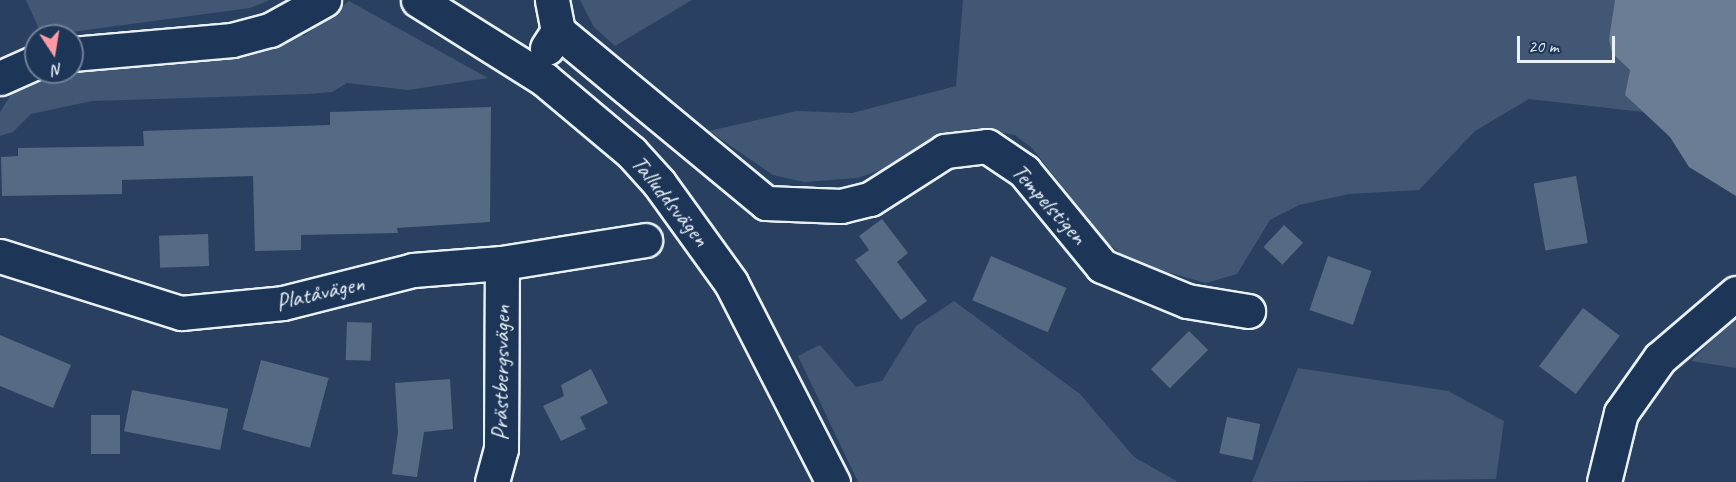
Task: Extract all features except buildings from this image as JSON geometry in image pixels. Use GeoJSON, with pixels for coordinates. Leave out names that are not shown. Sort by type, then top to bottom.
{"type":"FeatureCollection","features":[{"type":"Feature","properties":{"kind":"street"},"geometry":{"type":"LineString","coordinates":[[84,53],[232,39],[270,30],[324,0]]}},
{"type":"Feature","properties":{"kind":"street","name":"Talluddsvägen"},"geometry":{"type":"LineString","coordinates":[[418,0],[530,70],[632,152],[683,212],[731,283],[833,482]]}},
{"type":"Feature","properties":{"kind":"street"},"geometry":{"type":"LineString","coordinates":[[530,70],[555,15]]}},
{"type":"Feature","properties":{"kind":"street","name":"Tempelstigen"},"geometry":{"type":"LineString","coordinates":[[555,15],[766,203],[841,206],[870,199],[945,151],[987,146],[1024,171],[1102,266],[1187,302],[1248,311]]}},
{"type":"Feature","properties":{"kind":"street"},"geometry":{"type":"LineString","coordinates":[[0,78],[24,67]]}},
{"type":"Feature","properties":{"kind":"street","name":"Platåvägen"},"geometry":{"type":"LineString","coordinates":[[0,256],[181,313],[284,303],[413,270],[502,263],[645,240]]}},
{"type":"Feature","properties":{"kind":"street","name":"Prästbergsvägen"},"geometry":{"type":"LineString","coordinates":[[492,482],[501,448],[502,263]]}},
{"type":"Feature","properties":{"kind":"street"},"geometry":{"type":"LineString","coordinates":[[1604,482],[1622,413],[1660,358],[1736,293]]}},
{"type":"Feature","properties":{"kind":"shaded area"},"geometry":{"type":"Polygon","coordinates":[[[26,0],[268,0],[250,8],[84,30],[84,24],[37,24],[26,0]]]}},
{"type":"Feature","properties":{"kind":"shaded area"},"geometry":{"type":"Polygon","coordinates":[[[580,0],[692,0],[615,46],[594,27],[580,0]]]}},
{"type":"Feature","properties":{"kind":"shaded area"},"geometry":{"type":"Polygon","coordinates":[[[963,0],[1615,0],[1630,70],[1626,95],[1643,112],[1529,99],[1475,131],[1419,190],[1349,194],[1299,205],[1270,220],[1237,274],[1206,283],[1131,262],[1105,241],[1032,148],[1015,135],[975,128],[947,134],[899,164],[857,178],[804,182],[773,175],[709,131],[797,111],[852,113],[956,86],[963,0]]]}},
{"type":"Feature","properties":{"kind":"shaded area"},"geometry":{"type":"Polygon","coordinates":[[[1615,0],[1736,0],[1736,196],[1689,167],[1670,137],[1625,95],[1630,70],[1612,53],[1609,39],[1615,0]]]}},
{"type":"Feature","properties":{"kind":"shaded area"},"geometry":{"type":"Polygon","coordinates":[[[349,1],[488,78],[408,90],[347,83],[332,92],[308,94],[92,101],[31,114],[13,132],[0,136],[0,112],[19,82],[24,80],[24,84],[84,84],[84,66],[305,35],[349,1]]]}},
{"type":"Feature","properties":{"kind":"shaded area"},"geometry":{"type":"Polygon","coordinates":[[[954,301],[1080,394],[1134,457],[1178,482],[858,482],[798,356],[820,345],[856,387],[882,381],[916,326],[954,301]]]}},
{"type":"Feature","properties":{"kind":"shaded area"},"geometry":{"type":"Polygon","coordinates":[[[1736,316],[1736,368],[1691,361],[1736,316]]]}},
{"type":"Feature","properties":{"kind":"shaded area"},"geometry":{"type":"Polygon","coordinates":[[[1298,368],[1448,391],[1504,421],[1496,479],[1252,482],[1298,368]]]}}]}
